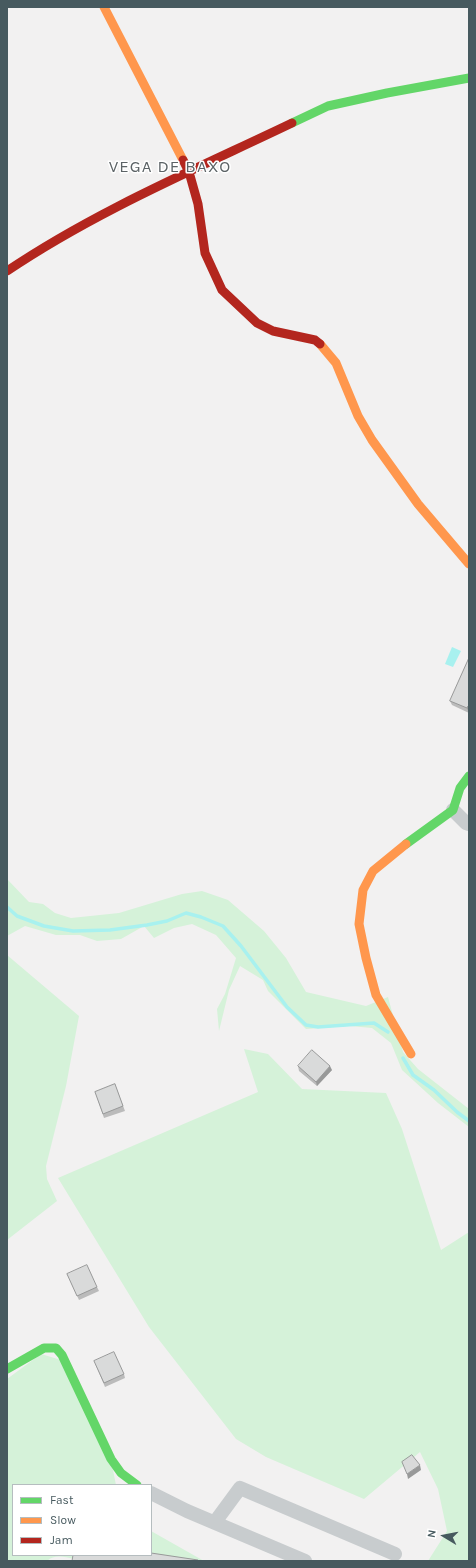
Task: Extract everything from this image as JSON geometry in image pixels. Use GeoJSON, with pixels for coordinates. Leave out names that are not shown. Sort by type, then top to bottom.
{"type":"FeatureCollection","features":[{"type":"Feature","properties":{"kind":"street"},"geometry":{"type":"LineString","coordinates":[[104,7],[189,172],[198,204],[205,253],[222,290],[257,323],[273,331],[315,340],[324,347],[336,363],[358,416],[372,440],[418,504],[469,564]]}},
{"type":"Feature","properties":{"kind":"street"},"geometry":{"type":"LineString","coordinates":[[7,271],[40,248],[101,214],[328,106],[387,93],[469,78]]}},
{"type":"Feature","properties":{"kind":"street"},"geometry":{"type":"LineString","coordinates":[[412,1054],[387,1015],[376,994],[366,958],[359,924],[364,890],[373,871],[398,850],[453,810],[460,788],[469,776]]}},
{"type":"Feature","properties":{"kind":"street"},"geometry":{"type":"LineString","coordinates":[[453,810],[466,823],[469,824]]}},
{"type":"Feature","properties":{"kind":"street"},"geometry":{"type":"LineString","coordinates":[[7,1369],[44,1348],[56,1348],[62,1355],[111,1459],[121,1473],[136,1484]]}},
{"type":"Feature","properties":{"kind":"street"},"geometry":{"type":"LineString","coordinates":[[215,1522],[240,1488],[395,1554]]}},
{"type":"Feature","properties":{"kind":"street"},"geometry":{"type":"LineString","coordinates":[[152,1494],[187,1511],[305,1561]]}},
{"type":"Feature","properties":{"kind":"green space"},"geometry":{"type":"Polygon","coordinates":[[[7,879],[29,902],[43,904],[55,913],[71,918],[119,913],[182,894],[202,891],[228,900],[264,931],[286,958],[306,992],[366,1006],[388,997],[403,1052],[418,1069],[469,1109],[469,1127],[438,1103],[402,1070],[391,1043],[372,1028],[350,1026],[306,1029],[268,991],[263,980],[240,966],[229,990],[219,1031],[217,1009],[225,994],[236,958],[216,935],[192,924],[174,928],[154,938],[144,926],[121,939],[97,941],[80,935],[56,935],[25,926],[7,936],[7,879]]]}},
{"type":"Feature","properties":{"kind":"green space"},"geometry":{"type":"Polygon","coordinates":[[[7,955],[79,1016],[66,1086],[46,1166],[47,1179],[57,1201],[7,1240],[7,955]]]}},
{"type":"Feature","properties":{"kind":"green space"},"geometry":{"type":"Polygon","coordinates":[[[244,1049],[268,1054],[302,1089],[386,1093],[402,1129],[441,1250],[469,1232],[469,1561],[428,1561],[447,1531],[438,1489],[420,1452],[364,1499],[266,1457],[236,1439],[149,1327],[58,1178],[258,1092],[244,1049]]]}},
{"type":"Feature","properties":{"kind":"green space"},"geometry":{"type":"Polygon","coordinates":[[[41,1354],[61,1360],[113,1470],[116,1484],[12,1484],[12,1556],[74,1556],[74,1559],[53,1557],[47,1561],[7,1561],[7,1379],[41,1354]]]}},
{"type":"Feature","properties":{"kind":"green space"},"geometry":{"type":"Polygon","coordinates":[[[152,1532],[204,1561],[163,1561],[152,1556],[152,1532]]]}},
{"type":"Feature","properties":{"kind":"water"},"geometry":{"type":"Polygon","coordinates":[[[452,647],[461,651],[453,667],[445,664],[452,647]]]}},
{"type":"Feature","properties":{"kind":"building"},"geometry":{"type":"Polygon","coordinates":[[[469,658],[469,706],[467,708],[450,701],[469,658]]]}},
{"type":"Feature","properties":{"kind":"building"},"geometry":{"type":"Polygon","coordinates":[[[312,1050],[330,1066],[316,1082],[298,1066],[312,1050]]]}},
{"type":"Feature","properties":{"kind":"building"},"geometry":{"type":"Polygon","coordinates":[[[115,1084],[123,1106],[103,1114],[95,1092],[115,1084]]]}},
{"type":"Feature","properties":{"kind":"building"},"geometry":{"type":"Polygon","coordinates":[[[87,1265],[97,1287],[77,1296],[67,1274],[87,1265]]]}},
{"type":"Feature","properties":{"kind":"building"},"geometry":{"type":"Polygon","coordinates":[[[114,1352],[124,1374],[104,1383],[94,1361],[114,1352]]]}},
{"type":"Feature","properties":{"kind":"building"},"geometry":{"type":"Polygon","coordinates":[[[412,1455],[420,1465],[407,1474],[402,1462],[412,1455]]]}},
{"type":"Feature","properties":{"kind":"building"},"geometry":{"type":"Polygon","coordinates":[[[152,1553],[198,1560],[198,1561],[72,1561],[73,1556],[152,1556],[152,1553]]]}},
{"type":"Feature","properties":{"kind":"waterway"},"geometry":{"type":"LineString","coordinates":[[7,907],[17,916],[44,926],[73,931],[110,930],[147,925],[167,921],[186,913],[201,917],[223,926],[241,946],[287,1007],[306,1025],[318,1027],[374,1023],[388,1032]]}},
{"type":"Feature","properties":{"kind":"waterway"},"geometry":{"type":"LineString","coordinates":[[403,1058],[413,1075],[434,1090],[457,1112],[469,1121]]}},
{"type":"Feature","properties":{"kind":"traffic: fast"},"geometry":{"type":"LineString","coordinates":[[292,123],[328,106],[387,93],[469,78]]}},
{"type":"Feature","properties":{"kind":"traffic: fast"},"geometry":{"type":"LineString","coordinates":[[406,844],[453,810],[460,788],[469,776]]}},
{"type":"Feature","properties":{"kind":"traffic: fast"},"geometry":{"type":"LineString","coordinates":[[7,1369],[44,1348],[56,1348],[62,1355],[111,1459],[121,1473],[136,1484]]}},
{"type":"Feature","properties":{"kind":"traffic: slow"},"geometry":{"type":"LineString","coordinates":[[104,7],[183,160]]}},
{"type":"Feature","properties":{"kind":"traffic: slow"},"geometry":{"type":"LineString","coordinates":[[320,344],[336,363],[358,416],[372,440],[418,504],[469,564]]}},
{"type":"Feature","properties":{"kind":"traffic: slow"},"geometry":{"type":"LineString","coordinates":[[406,844],[373,871],[363,890],[359,924],[376,995],[411,1054]]}},
{"type":"Feature","properties":{"kind":"traffic: jam"},"geometry":{"type":"LineString","coordinates":[[7,271],[41,249],[111,210],[183,174],[292,123]]}},
{"type":"Feature","properties":{"kind":"traffic: jam"},"geometry":{"type":"LineString","coordinates":[[183,160],[189,172],[198,204],[205,253],[222,290],[257,323],[273,331],[315,340],[320,344]]}},
{"type":"Feature","properties":{"kind":"district","name":"VEGA DE BAXO"},"geometry":{"type":"Point","coordinates":[170,167]}}]}
